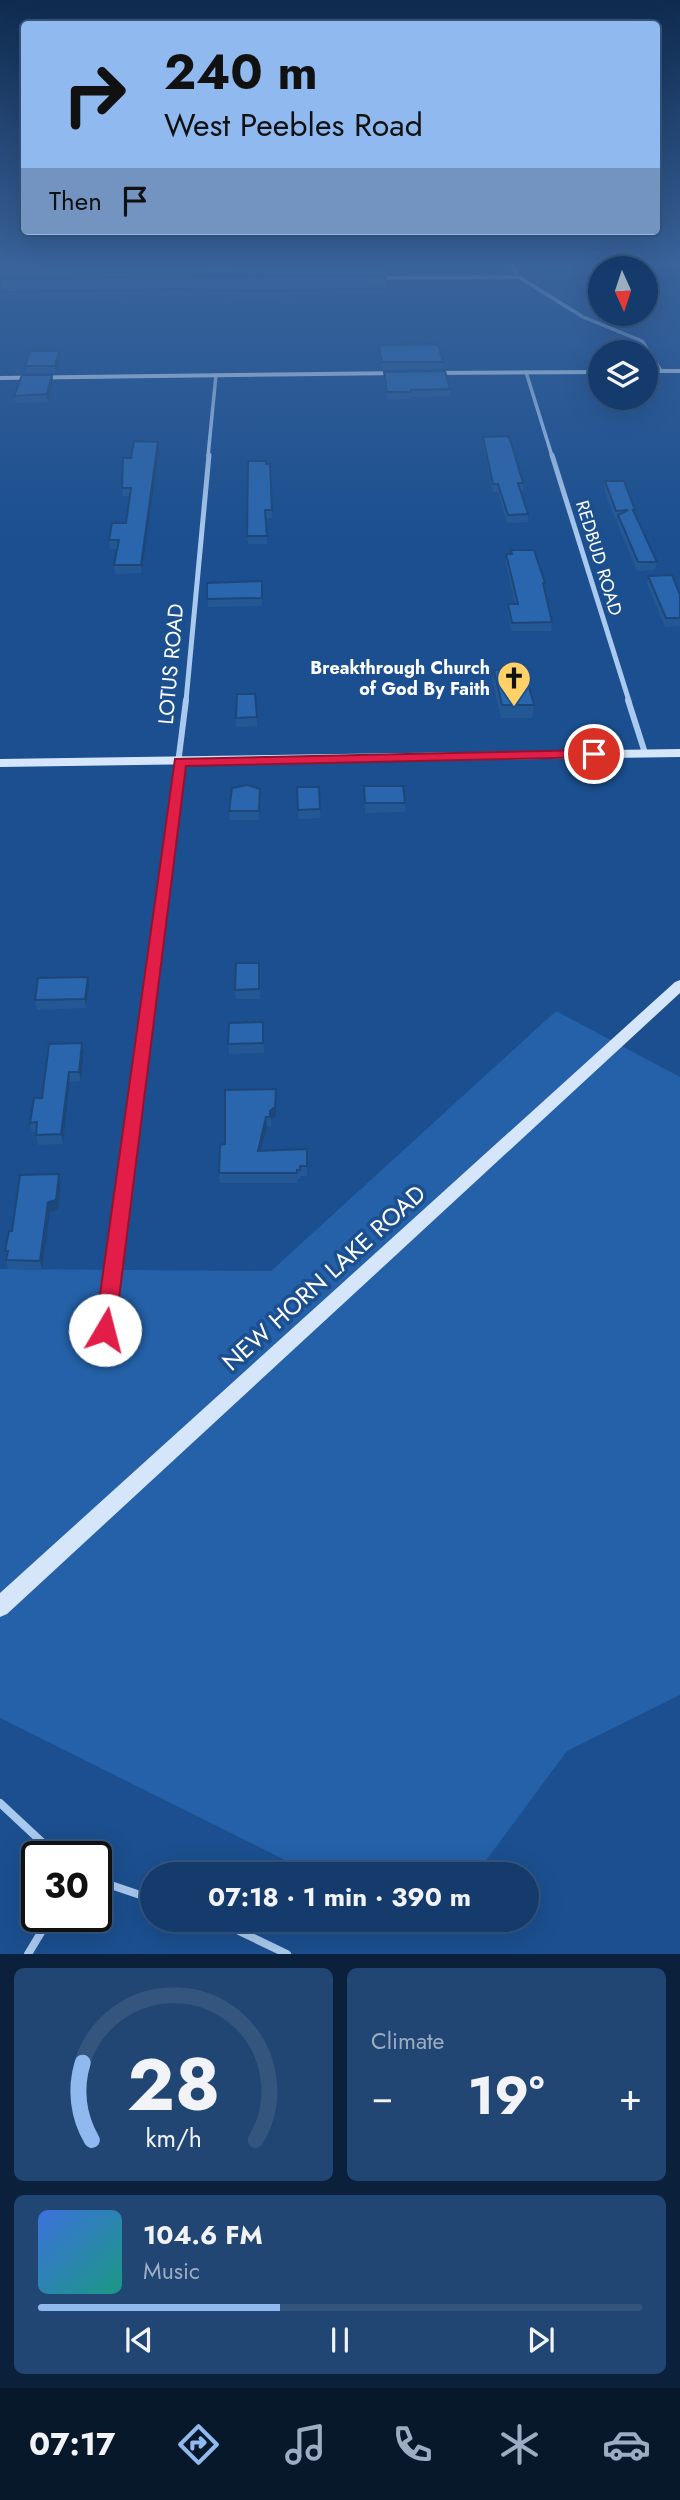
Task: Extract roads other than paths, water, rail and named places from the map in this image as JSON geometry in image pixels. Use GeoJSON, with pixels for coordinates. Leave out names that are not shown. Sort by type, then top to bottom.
{"type":"FeatureCollection","features":[{"type":"Feature","properties":{"kind":"main road"},"geometry":{"type":"LineString","coordinates":[[661,371],[680,371]]}},
{"type":"Feature","properties":{"kind":"main road"},"geometry":{"type":"LineString","coordinates":[[0,378],[588,372]]}},
{"type":"Feature","properties":{"kind":"main road"},"geometry":{"type":"LineString","coordinates":[[0,762],[180,762],[680,753]]}},
{"type":"Feature","properties":{"kind":"main road","name":"NEW HORN LAKE ROAD"},"geometry":{"type":"LineString","coordinates":[[0,1607],[680,985]]}},
{"type":"Feature","properties":{"kind":"street"},"geometry":{"type":"LineString","coordinates":[[652,357],[661,371]]}},
{"type":"Feature","properties":{"kind":"street","name":"REDBUD ROAD"},"geometry":{"type":"LineString","coordinates":[[526,372],[645,753]]}},
{"type":"Feature","properties":{"kind":"street","name":"LOTUS ROAD"},"geometry":{"type":"LineString","coordinates":[[105,1330],[180,762],[216,375]]}},
{"type":"Feature","properties":{"kind":"lane"},"geometry":{"type":"LineString","coordinates":[[0,1803],[41,1841]]}},
{"type":"Feature","properties":{"kind":"lane"},"geometry":{"type":"LineString","coordinates":[[112,1885],[140,1895]]}},
{"type":"Feature","properties":{"kind":"lane"},"geometry":{"type":"LineString","coordinates":[[28,1954],[41,1932]]}},
{"type":"Feature","properties":{"kind":"lane"},"geometry":{"type":"LineString","coordinates":[[241,1932],[287,1954]]}},
{"type":"Feature","properties":{"kind":"place","name":"Breakthrough Church of God By Faith"},"geometry":{"type":"Point","coordinates":[514,708]}}]}
